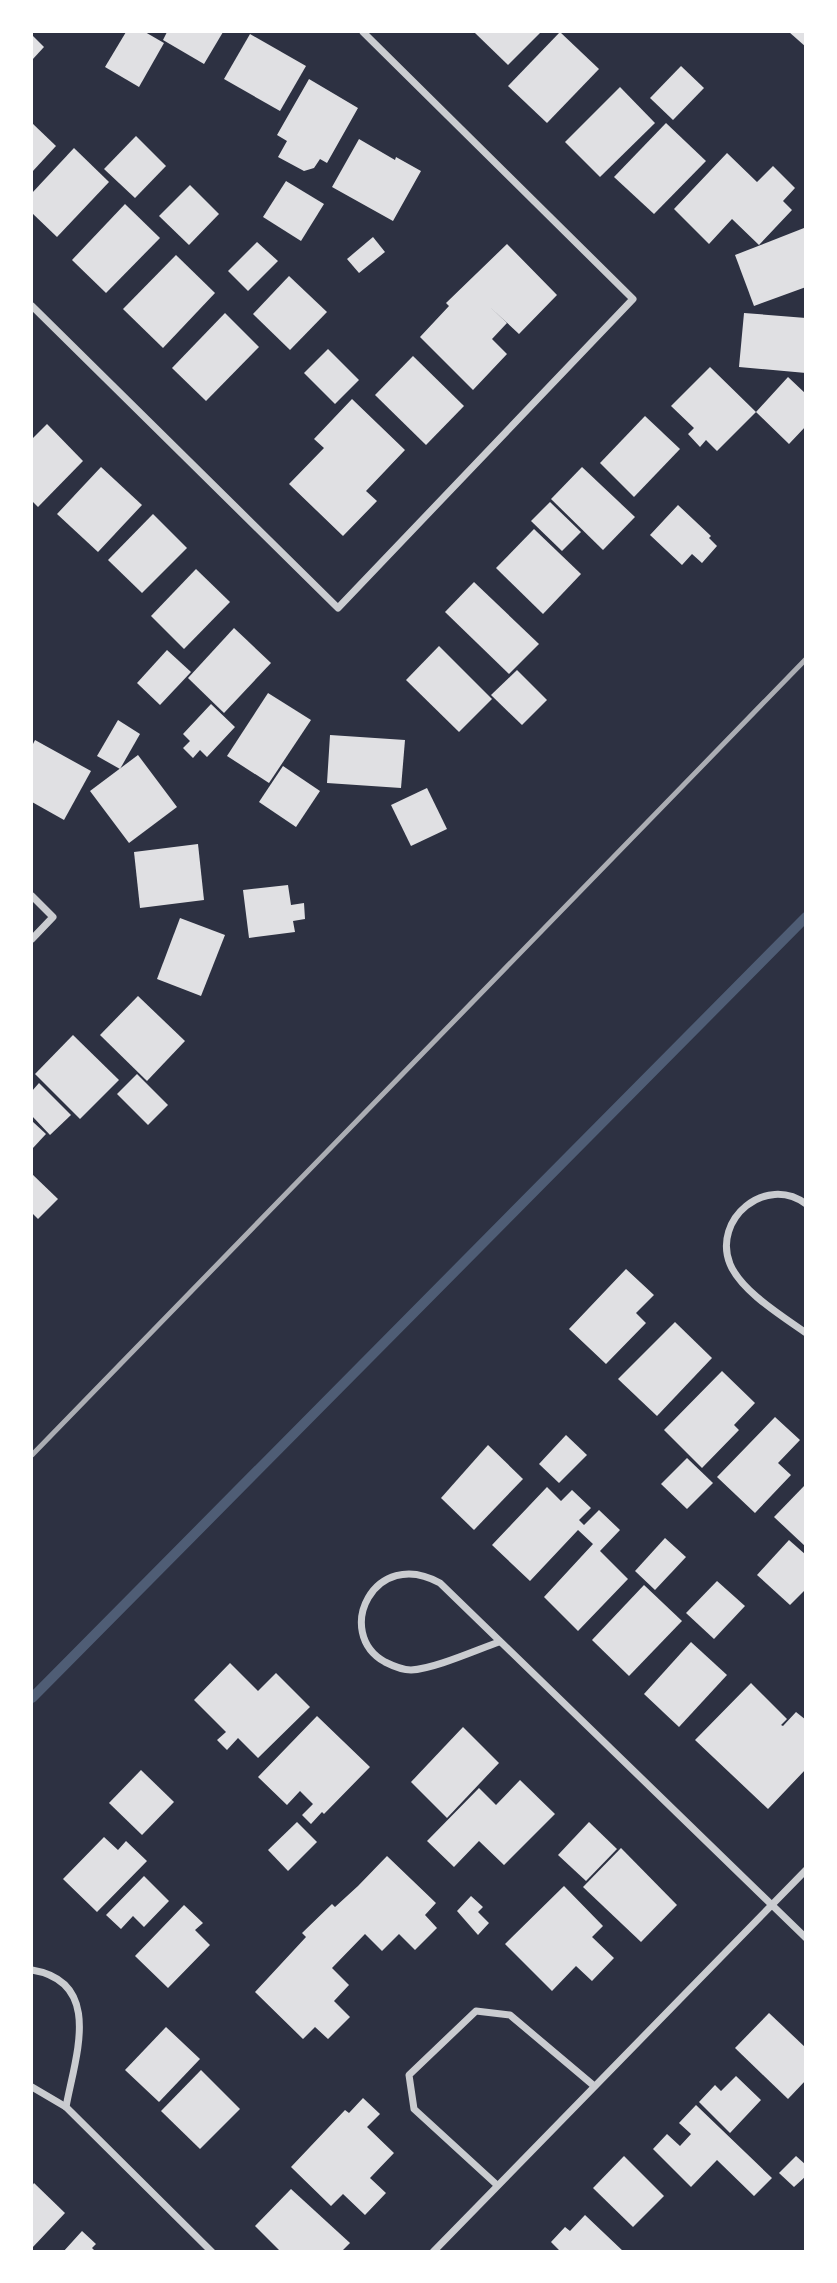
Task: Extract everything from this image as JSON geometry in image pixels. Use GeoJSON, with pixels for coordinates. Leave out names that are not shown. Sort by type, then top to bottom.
{"type":"FeatureCollection","features":[{"type":"Feature","properties":{"kind":"street"},"geometry":{"type":"LineString","coordinates":[[32,306],[338,608],[633,299],[363,32]]}},
{"type":"Feature","properties":{"kind":"street"},"geometry":{"type":"LineString","coordinates":[[32,896],[53,917],[32,939]]}},
{"type":"Feature","properties":{"kind":"street"},"geometry":{"type":"LineString","coordinates":[[806,1204],[788,1195],[772,1194],[757,1198],[743,1206],[733,1218],[727,1233],[726,1248],[730,1264],[738,1278],[768,1305],[806,1333]]}},
{"type":"Feature","properties":{"kind":"street"},"geometry":{"type":"LineString","coordinates":[[499,1642],[411,1670],[394,1667],[380,1658],[369,1646],[362,1630],[362,1613],[368,1597],[378,1584],[393,1576],[409,1573],[426,1575],[440,1583],[806,1938]]}},
{"type":"Feature","properties":{"kind":"street"},"geometry":{"type":"LineString","coordinates":[[433,2252],[593,2085],[806,1870]]}},
{"type":"Feature","properties":{"kind":"street"},"geometry":{"type":"LineString","coordinates":[[32,1970],[48,1973],[62,1981],[73,1993],[79,2008],[81,2024],[66,2107]]}},
{"type":"Feature","properties":{"kind":"street"},"geometry":{"type":"LineString","coordinates":[[497,2185],[414,2109],[409,2075],[476,2011],[510,2015],[593,2085]]}},
{"type":"Feature","properties":{"kind":"street"},"geometry":{"type":"LineString","coordinates":[[32,2087],[66,2107],[212,2252]]}},
{"type":"Feature","properties":{"kind":"building"},"geometry":{"type":"Polygon","coordinates":[[[126,32],[145,32],[164,43],[139,87],[105,67],[126,32]]]}},
{"type":"Feature","properties":{"kind":"building"},"geometry":{"type":"Polygon","coordinates":[[[167,32],[223,32],[204,64],[163,40],[167,32]]]}},
{"type":"Feature","properties":{"kind":"building"},"geometry":{"type":"Polygon","coordinates":[[[474,32],[541,32],[508,65],[474,32]]]}},
{"type":"Feature","properties":{"kind":"building"},"geometry":{"type":"Polygon","coordinates":[[[560,32],[599,69],[547,123],[508,86],[560,32]]]}},
{"type":"Feature","properties":{"kind":"building"},"geometry":{"type":"Polygon","coordinates":[[[789,32],[806,32],[806,47],[789,32]]]}},
{"type":"Feature","properties":{"kind":"building"},"geometry":{"type":"Polygon","coordinates":[[[250,34],[306,66],[280,111],[224,79],[250,34]]]}},
{"type":"Feature","properties":{"kind":"building"},"geometry":{"type":"Polygon","coordinates":[[[32,35],[44,47],[32,60],[32,35]]]}},
{"type":"Feature","properties":{"kind":"building"},"geometry":{"type":"Polygon","coordinates":[[[681,66],[704,88],[673,120],[650,98],[681,66]]]}},
{"type":"Feature","properties":{"kind":"building"},"geometry":{"type":"Polygon","coordinates":[[[309,79],[358,108],[327,163],[320,159],[314,168],[304,171],[278,157],[287,141],[277,135],[309,79]]]}},
{"type":"Feature","properties":{"kind":"building"},"geometry":{"type":"Polygon","coordinates":[[[620,87],[655,123],[600,177],[565,142],[620,87]]]}},
{"type":"Feature","properties":{"kind":"building"},"geometry":{"type":"Polygon","coordinates":[[[32,123],[56,146],[32,172],[32,123]]]}},
{"type":"Feature","properties":{"kind":"building"},"geometry":{"type":"Polygon","coordinates":[[[666,123],[706,161],[654,214],[614,177],[666,123]]]}},
{"type":"Feature","properties":{"kind":"building"},"geometry":{"type":"Polygon","coordinates":[[[136,136],[166,166],[135,198],[104,169],[136,136]]]}},
{"type":"Feature","properties":{"kind":"building"},"geometry":{"type":"Polygon","coordinates":[[[359,139],[395,160],[396,157],[421,171],[393,221],[332,187],[359,139]]]}},
{"type":"Feature","properties":{"kind":"building"},"geometry":{"type":"Polygon","coordinates":[[[74,148],[109,182],[57,237],[32,213],[32,193],[74,148]]]}},
{"type":"Feature","properties":{"kind":"building"},"geometry":{"type":"Polygon","coordinates":[[[727,153],[757,182],[773,166],[795,188],[783,201],[792,210],[759,245],[732,219],[709,244],[674,209],[727,153]]]}},
{"type":"Feature","properties":{"kind":"building"},"geometry":{"type":"Polygon","coordinates":[[[286,181],[324,204],[301,241],[263,217],[286,181]]]}},
{"type":"Feature","properties":{"kind":"building"},"geometry":{"type":"Polygon","coordinates":[[[190,185],[219,214],[189,245],[159,216],[190,185]]]}},
{"type":"Feature","properties":{"kind":"building"},"geometry":{"type":"Polygon","coordinates":[[[125,204],[160,238],[106,293],[72,260],[125,204]]]}},
{"type":"Feature","properties":{"kind":"building"},"geometry":{"type":"Polygon","coordinates":[[[804,228],[806,287],[754,306],[735,255],[804,228]]]}},
{"type":"Feature","properties":{"kind":"building"},"geometry":{"type":"Polygon","coordinates":[[[373,237],[385,252],[359,273],[347,259],[373,237]]]}},
{"type":"Feature","properties":{"kind":"building"},"geometry":{"type":"Polygon","coordinates":[[[257,242],[278,261],[248,291],[228,271],[257,242]]]}},
{"type":"Feature","properties":{"kind":"building"},"geometry":{"type":"Polygon","coordinates":[[[507,244],[557,295],[519,334],[490,307],[507,323],[492,339],[507,354],[473,390],[420,337],[449,306],[446,303],[507,244]]]}},
{"type":"Feature","properties":{"kind":"building"},"geometry":{"type":"Polygon","coordinates":[[[176,255],[215,293],[163,348],[123,309],[176,255]]]}},
{"type":"Feature","properties":{"kind":"building"},"geometry":{"type":"Polygon","coordinates":[[[289,276],[327,312],[290,350],[253,314],[289,276]]]}},
{"type":"Feature","properties":{"kind":"building"},"geometry":{"type":"Polygon","coordinates":[[[225,313],[259,347],[206,401],[172,368],[225,313]]]}},
{"type":"Feature","properties":{"kind":"building"},"geometry":{"type":"Polygon","coordinates":[[[744,313],[806,318],[806,373],[739,367],[744,313]]]}},
{"type":"Feature","properties":{"kind":"building"},"geometry":{"type":"Polygon","coordinates":[[[328,349],[359,380],[335,404],[304,373],[328,349]]]}},
{"type":"Feature","properties":{"kind":"building"},"geometry":{"type":"Polygon","coordinates":[[[413,356],[464,406],[426,445],[375,395],[413,356]]]}},
{"type":"Feature","properties":{"kind":"building"},"geometry":{"type":"Polygon","coordinates":[[[710,367],[756,412],[717,451],[706,440],[700,447],[688,434],[694,428],[671,406],[710,367]]]}},
{"type":"Feature","properties":{"kind":"building"},"geometry":{"type":"Polygon","coordinates":[[[788,377],[806,394],[806,426],[789,444],[756,412],[788,377]]]}},
{"type":"Feature","properties":{"kind":"building"},"geometry":{"type":"Polygon","coordinates":[[[352,399],[405,450],[366,491],[377,501],[343,536],[289,484],[324,448],[314,439],[352,399]]]}},
{"type":"Feature","properties":{"kind":"building"},"geometry":{"type":"Polygon","coordinates":[[[645,416],[680,449],[634,497],[600,463],[645,416]]]}},
{"type":"Feature","properties":{"kind":"building"},"geometry":{"type":"Polygon","coordinates":[[[47,424],[83,461],[38,507],[32,501],[32,439],[47,424]]]}},
{"type":"Feature","properties":{"kind":"building"},"geometry":{"type":"Polygon","coordinates":[[[101,467],[142,505],[98,552],[57,514],[101,467]]]}},
{"type":"Feature","properties":{"kind":"building"},"geometry":{"type":"Polygon","coordinates":[[[582,467],[635,517],[603,550],[551,499],[582,467]]]}},
{"type":"Feature","properties":{"kind":"building"},"geometry":{"type":"Polygon","coordinates":[[[550,502],[581,532],[562,551],[531,521],[550,502]]]}},
{"type":"Feature","properties":{"kind":"building"},"geometry":{"type":"Polygon","coordinates":[[[678,505],[711,536],[709,538],[717,546],[702,563],[692,554],[682,565],[650,535],[678,505]]]}},
{"type":"Feature","properties":{"kind":"building"},"geometry":{"type":"Polygon","coordinates":[[[153,514],[187,548],[142,593],[108,560],[153,514]]]}},
{"type":"Feature","properties":{"kind":"building"},"geometry":{"type":"Polygon","coordinates":[[[534,529],[581,574],[543,614],[496,568],[534,529]]]}},
{"type":"Feature","properties":{"kind":"building"},"geometry":{"type":"Polygon","coordinates":[[[196,569],[230,602],[184,649],[151,616],[196,569]]]}},
{"type":"Feature","properties":{"kind":"building"},"geometry":{"type":"Polygon","coordinates":[[[474,582],[539,644],[509,674],[445,612],[474,582]]]}},
{"type":"Feature","properties":{"kind":"building"},"geometry":{"type":"Polygon","coordinates":[[[234,628],[271,663],[224,713],[188,678],[234,628]]]}},
{"type":"Feature","properties":{"kind":"building"},"geometry":{"type":"Polygon","coordinates":[[[439,646],[492,699],[459,732],[406,680],[439,646]]]}},
{"type":"Feature","properties":{"kind":"building"},"geometry":{"type":"Polygon","coordinates":[[[167,650],[191,672],[160,705],[137,683],[167,650]]]}},
{"type":"Feature","properties":{"kind":"building"},"geometry":{"type":"Polygon","coordinates":[[[517,670],[547,700],[522,725],[491,695],[517,670]]]}},
{"type":"Feature","properties":{"kind":"building"},"geometry":{"type":"Polygon","coordinates":[[[268,693],[311,720],[269,783],[227,756],[268,693]]]}},
{"type":"Feature","properties":{"kind":"building"},"geometry":{"type":"Polygon","coordinates":[[[211,704],[235,727],[207,757],[200,750],[193,758],[183,748],[190,741],[183,734],[211,704]]]}},
{"type":"Feature","properties":{"kind":"building"},"geometry":{"type":"Polygon","coordinates":[[[118,720],[140,734],[120,769],[97,756],[118,720]]]}},
{"type":"Feature","properties":{"kind":"building"},"geometry":{"type":"Polygon","coordinates":[[[330,735],[405,740],[401,788],[327,783],[330,735]]]}},
{"type":"Feature","properties":{"kind":"building"},"geometry":{"type":"Polygon","coordinates":[[[35,740],[91,771],[64,820],[32,802],[32,746],[35,740]]]}},
{"type":"Feature","properties":{"kind":"building"},"geometry":{"type":"Polygon","coordinates":[[[138,755],[177,807],[129,843],[90,791],[138,755]]]}},
{"type":"Feature","properties":{"kind":"building"},"geometry":{"type":"Polygon","coordinates":[[[283,766],[320,791],[296,827],[259,802],[283,766]]]}},
{"type":"Feature","properties":{"kind":"building"},"geometry":{"type":"Polygon","coordinates":[[[427,788],[447,829],[411,846],[391,805],[427,788]]]}},
{"type":"Feature","properties":{"kind":"building"},"geometry":{"type":"Polygon","coordinates":[[[198,844],[204,900],[140,908],[134,852],[198,844]]]}},
{"type":"Feature","properties":{"kind":"building"},"geometry":{"type":"Polygon","coordinates":[[[288,885],[291,905],[304,903],[305,919],[293,921],[295,932],[249,938],[243,890],[288,885]]]}},
{"type":"Feature","properties":{"kind":"building"},"geometry":{"type":"Polygon","coordinates":[[[180,918],[225,935],[201,996],[157,979],[180,918]]]}},
{"type":"Feature","properties":{"kind":"building"},"geometry":{"type":"Polygon","coordinates":[[[138,996],[185,1041],[147,1081],[100,1035],[138,996]]]}},
{"type":"Feature","properties":{"kind":"building"},"geometry":{"type":"Polygon","coordinates":[[[73,1035],[119,1080],[80,1119],[35,1074],[73,1035]]]}},
{"type":"Feature","properties":{"kind":"building"},"geometry":{"type":"Polygon","coordinates":[[[137,1074],[168,1105],[148,1125],[117,1094],[137,1074]]]}},
{"type":"Feature","properties":{"kind":"building"},"geometry":{"type":"Polygon","coordinates":[[[39,1083],[71,1115],[50,1135],[32,1116],[32,1091],[39,1083]]]}},
{"type":"Feature","properties":{"kind":"building"},"geometry":{"type":"Polygon","coordinates":[[[32,1121],[46,1134],[32,1149],[32,1121]]]}},
{"type":"Feature","properties":{"kind":"building"},"geometry":{"type":"Polygon","coordinates":[[[32,1174],[58,1199],[38,1219],[32,1213],[32,1174]]]}},
{"type":"Feature","properties":{"kind":"building"},"geometry":{"type":"Polygon","coordinates":[[[626,1269],[654,1295],[636,1313],[646,1323],[606,1364],[569,1329],[626,1269]]]}},
{"type":"Feature","properties":{"kind":"building"},"geometry":{"type":"Polygon","coordinates":[[[675,1322],[712,1358],[657,1416],[618,1379],[675,1322]]]}},
{"type":"Feature","properties":{"kind":"building"},"geometry":{"type":"Polygon","coordinates":[[[722,1371],[755,1403],[734,1425],[739,1430],[702,1468],[664,1430],[722,1371]]]}},
{"type":"Feature","properties":{"kind":"building"},"geometry":{"type":"Polygon","coordinates":[[[775,1417],[800,1440],[778,1463],[791,1475],[755,1513],[717,1477],[775,1417]]]}},
{"type":"Feature","properties":{"kind":"building"},"geometry":{"type":"Polygon","coordinates":[[[566,1435],[587,1455],[559,1483],[539,1464],[566,1435]]]}},
{"type":"Feature","properties":{"kind":"building"},"geometry":{"type":"Polygon","coordinates":[[[488,1445],[523,1479],[474,1530],[441,1498],[488,1445]]]}},
{"type":"Feature","properties":{"kind":"building"},"geometry":{"type":"Polygon","coordinates":[[[687,1458],[713,1483],[687,1509],[661,1484],[687,1458]]]}},
{"type":"Feature","properties":{"kind":"building"},"geometry":{"type":"Polygon","coordinates":[[[806,1484],[806,1547],[774,1517],[806,1484]]]}},
{"type":"Feature","properties":{"kind":"building"},"geometry":{"type":"Polygon","coordinates":[[[547,1487],[561,1501],[572,1490],[591,1508],[579,1520],[584,1525],[599,1510],[620,1530],[600,1551],[628,1579],[578,1631],[544,1597],[593,1544],[578,1530],[530,1581],[492,1545],[547,1487]]]}},
{"type":"Feature","properties":{"kind":"building"},"geometry":{"type":"Polygon","coordinates":[[[665,1538],[686,1557],[655,1590],[635,1571],[665,1538]]]}},
{"type":"Feature","properties":{"kind":"building"},"geometry":{"type":"Polygon","coordinates":[[[789,1540],[806,1555],[806,1589],[790,1605],[757,1575],[789,1540]]]}},
{"type":"Feature","properties":{"kind":"building"},"geometry":{"type":"Polygon","coordinates":[[[717,1581],[745,1606],[714,1639],[686,1613],[717,1581]]]}},
{"type":"Feature","properties":{"kind":"building"},"geometry":{"type":"Polygon","coordinates":[[[644,1585],[682,1621],[629,1676],[592,1640],[644,1585]]]}},
{"type":"Feature","properties":{"kind":"building"},"geometry":{"type":"Polygon","coordinates":[[[691,1642],[727,1675],[679,1727],[644,1694],[691,1642]]]}},
{"type":"Feature","properties":{"kind":"building"},"geometry":{"type":"Polygon","coordinates":[[[230,1663],[258,1691],[276,1673],[310,1707],[258,1758],[238,1738],[227,1750],[217,1740],[226,1732],[194,1700],[230,1663]]]}},
{"type":"Feature","properties":{"kind":"building"},"geometry":{"type":"Polygon","coordinates":[[[751,1683],[787,1719],[781,1725],[796,1712],[806,1720],[806,1769],[768,1809],[695,1740],[751,1683]]]}},
{"type":"Feature","properties":{"kind":"building"},"geometry":{"type":"Polygon","coordinates":[[[317,1716],[370,1767],[311,1824],[302,1815],[313,1804],[300,1791],[287,1805],[258,1777],[317,1716]]]}},
{"type":"Feature","properties":{"kind":"building"},"geometry":{"type":"Polygon","coordinates":[[[463,1727],[499,1763],[447,1818],[411,1782],[463,1727]]]}},
{"type":"Feature","properties":{"kind":"building"},"geometry":{"type":"Polygon","coordinates":[[[141,1770],[174,1802],[142,1835],[109,1803],[141,1770]]]}},
{"type":"Feature","properties":{"kind":"building"},"geometry":{"type":"Polygon","coordinates":[[[520,1780],[555,1814],[504,1865],[479,1841],[454,1867],[427,1841],[479,1788],[496,1805],[520,1780]]]}},
{"type":"Feature","properties":{"kind":"building"},"geometry":{"type":"Polygon","coordinates":[[[297,1822],[317,1842],[288,1871],[268,1850],[297,1822]]]}},
{"type":"Feature","properties":{"kind":"building"},"geometry":{"type":"Polygon","coordinates":[[[589,1822],[617,1849],[586,1881],[558,1855],[589,1822]]]}},
{"type":"Feature","properties":{"kind":"building"},"geometry":{"type":"Polygon","coordinates":[[[104,1837],[118,1850],[126,1841],[147,1861],[97,1912],[63,1879],[104,1837]]]}},
{"type":"Feature","properties":{"kind":"building"},"geometry":{"type":"Polygon","coordinates":[[[621,1848],[677,1905],[641,1942],[583,1887],[621,1848]]]}},
{"type":"Feature","properties":{"kind":"building"},"geometry":{"type":"Polygon","coordinates":[[[387,1856],[436,1903],[425,1915],[437,1928],[415,1950],[399,1934],[382,1951],[365,1934],[332,1968],[349,1985],[334,2001],[350,2017],[328,2039],[315,2027],[303,2039],[255,1992],[306,1937],[302,1933],[332,1904],[335,1907],[387,1856]]]}},
{"type":"Feature","properties":{"kind":"building"},"geometry":{"type":"Polygon","coordinates":[[[144,1876],[169,1901],[144,1927],[133,1916],[121,1929],[106,1915],[144,1876]]]}},
{"type":"Feature","properties":{"kind":"building"},"geometry":{"type":"Polygon","coordinates":[[[564,1886],[603,1926],[592,1937],[614,1958],[592,1981],[576,1966],[552,1991],[505,1944],[564,1886]]]}},
{"type":"Feature","properties":{"kind":"building"},"geometry":{"type":"Polygon","coordinates":[[[471,1896],[483,1907],[478,1912],[489,1923],[478,1935],[457,1911],[471,1896]]]}},
{"type":"Feature","properties":{"kind":"building"},"geometry":{"type":"Polygon","coordinates":[[[184,1905],[203,1923],[195,1930],[210,1945],[168,1988],[135,1956],[184,1905]]]}},
{"type":"Feature","properties":{"kind":"building"},"geometry":{"type":"Polygon","coordinates":[[[769,2013],[806,2048],[806,2080],[788,2099],[735,2048],[769,2013]]]}},
{"type":"Feature","properties":{"kind":"building"},"geometry":{"type":"Polygon","coordinates":[[[166,2027],[200,2059],[159,2102],[125,2070],[166,2027]]]}},
{"type":"Feature","properties":{"kind":"building"},"geometry":{"type":"Polygon","coordinates":[[[201,2070],[240,2109],[200,2149],[161,2111],[201,2070]]]}},
{"type":"Feature","properties":{"kind":"building"},"geometry":{"type":"Polygon","coordinates":[[[736,2076],[761,2100],[730,2133],[699,2102],[715,2085],[721,2091],[736,2076]]]}},
{"type":"Feature","properties":{"kind":"building"},"geometry":{"type":"Polygon","coordinates":[[[363,2098],[380,2114],[367,2127],[394,2153],[370,2178],[386,2193],[365,2215],[343,2194],[331,2206],[291,2167],[345,2110],[349,2113],[363,2098]]]}},
{"type":"Feature","properties":{"kind":"building"},"geometry":{"type":"Polygon","coordinates":[[[696,2105],[772,2178],[754,2196],[717,2160],[691,2187],[653,2149],[667,2134],[680,2146],[691,2134],[679,2123],[696,2105]]]}},
{"type":"Feature","properties":{"kind":"building"},"geometry":{"type":"Polygon","coordinates":[[[624,2156],[664,2196],[633,2227],[593,2188],[624,2156]]]}},
{"type":"Feature","properties":{"kind":"building"},"geometry":{"type":"Polygon","coordinates":[[[796,2156],[806,2165],[806,2176],[794,2187],[779,2173],[796,2156]]]}},
{"type":"Feature","properties":{"kind":"building"},"geometry":{"type":"Polygon","coordinates":[[[34,2183],[65,2213],[32,2248],[32,2186],[34,2183]]]}},
{"type":"Feature","properties":{"kind":"building"},"geometry":{"type":"Polygon","coordinates":[[[291,2189],[350,2243],[341,2252],[281,2252],[255,2226],[291,2189]]]}},
{"type":"Feature","properties":{"kind":"building"},"geometry":{"type":"Polygon","coordinates":[[[585,2215],[624,2252],[561,2252],[551,2242],[565,2227],[570,2231],[585,2215]]]}},
{"type":"Feature","properties":{"kind":"building"},"geometry":{"type":"Polygon","coordinates":[[[82,2231],[96,2244],[92,2248],[96,2252],[63,2252],[82,2231]]]}},
{"type":"Feature","properties":{"kind":"waterway"},"geometry":{"type":"LineString","coordinates":[[32,1698],[806,917]]}},
{"type":"Feature","properties":{"kind":"railway"},"geometry":{"type":"LineString","coordinates":[[32,1455],[806,659]]}}]}
